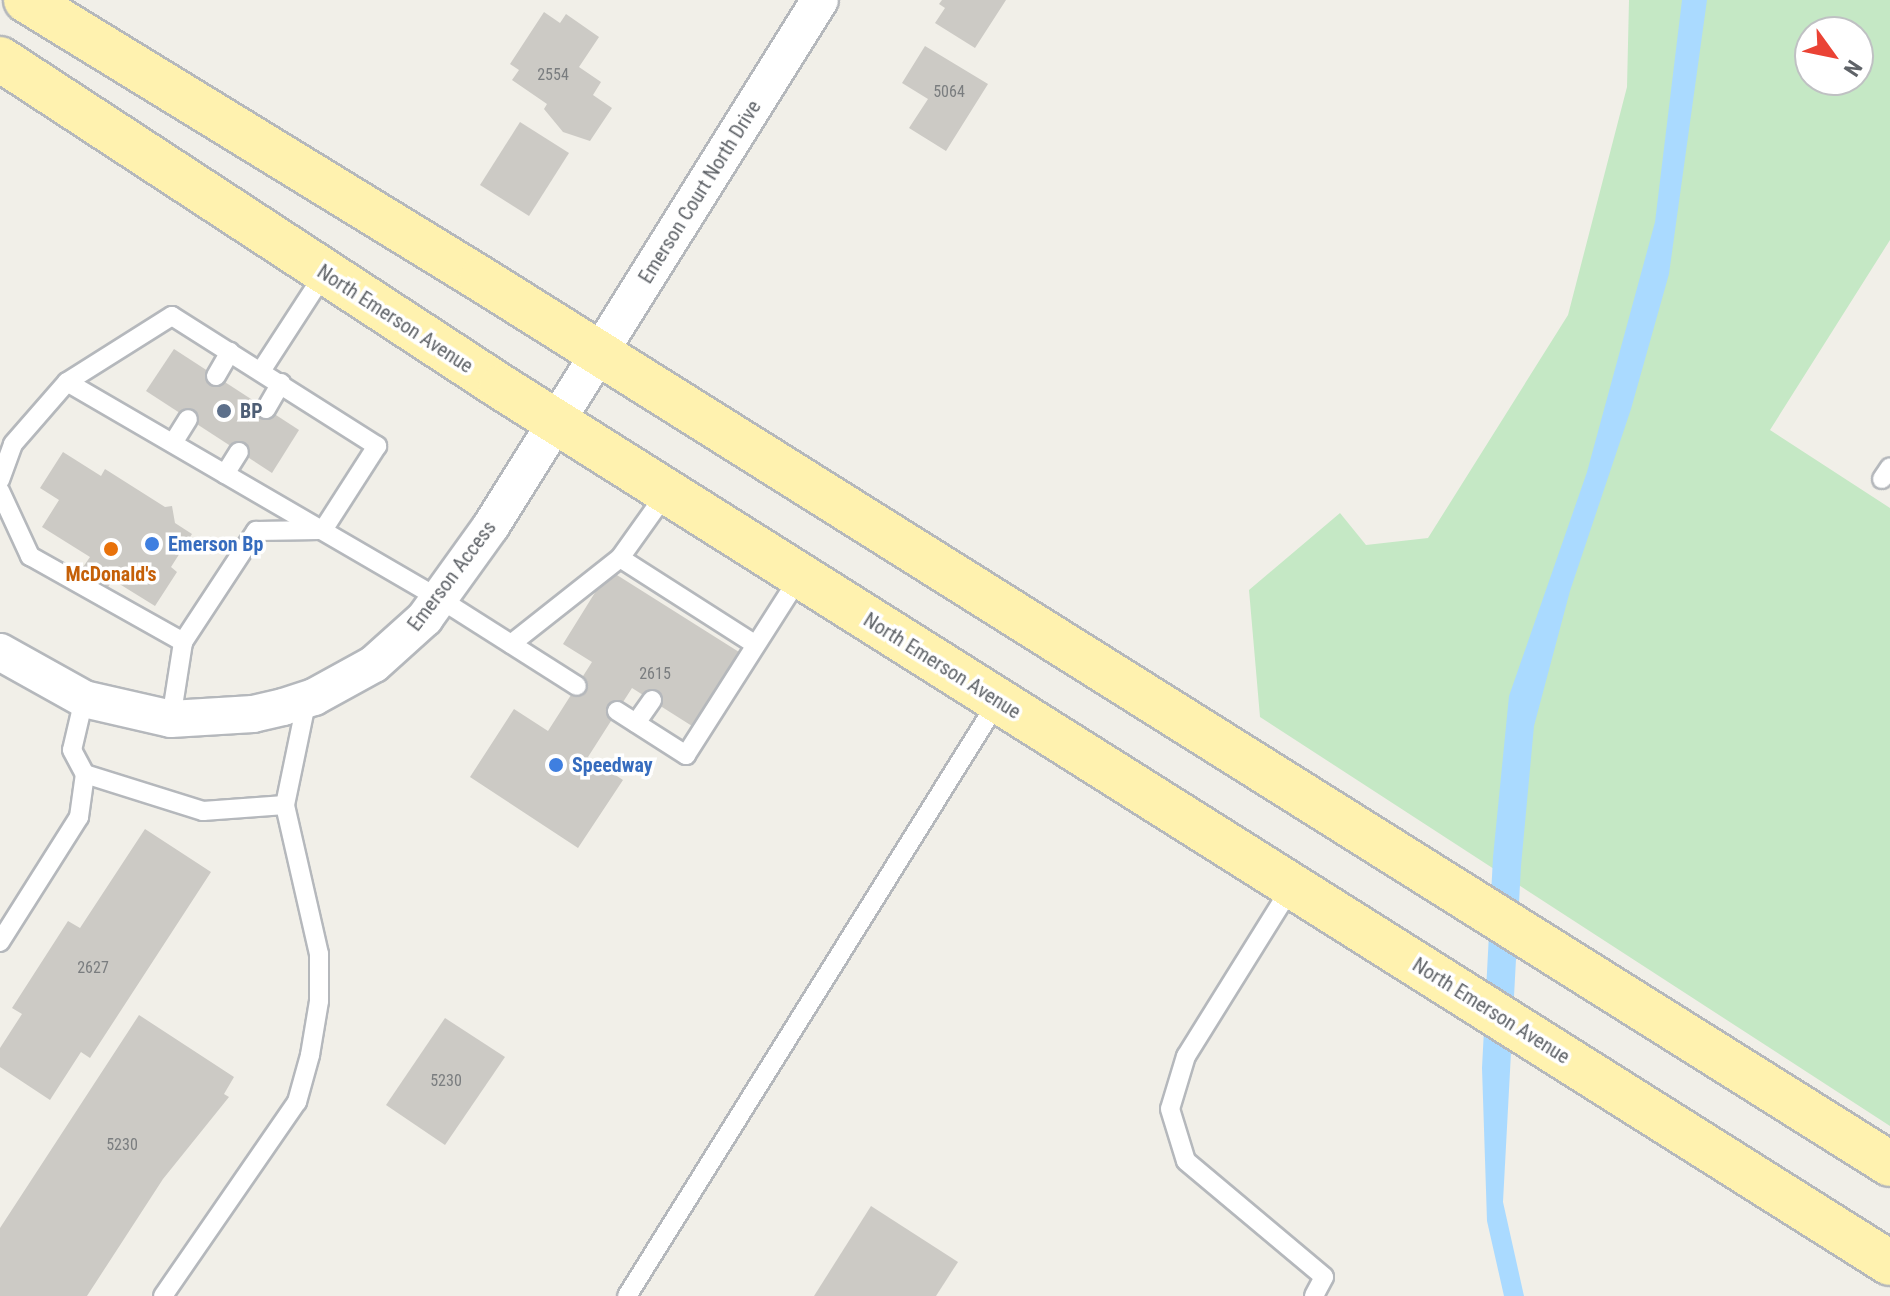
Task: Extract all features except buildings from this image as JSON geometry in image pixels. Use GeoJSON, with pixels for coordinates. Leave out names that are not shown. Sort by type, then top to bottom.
{"type":"FeatureCollection","features":[{"type":"Feature","properties":{"kind":"main road"},"geometry":{"type":"LineString","coordinates":[[26,0],[589,368],[1432,878],[1890,1164]]}},
{"type":"Feature","properties":{"kind":"main road","name":"North Emerson Avenue"},"geometry":{"type":"LineString","coordinates":[[0,59],[324,274],[1890,1263]]}},
{"type":"Feature","properties":{"kind":"street","name":"Emerson Court North Drive"},"geometry":{"type":"LineString","coordinates":[[589,368],[820,0]]}},
{"type":"Feature","properties":{"kind":"street","name":"Emerson Access"},"geometry":{"type":"LineString","coordinates":[[0,652],[84,699],[171,719],[253,714],[307,699],[374,664],[404,640],[440,599],[589,368]]}},
{"type":"Feature","properties":{"kind":"lane"},"geometry":{"type":"LineString","coordinates":[[261,371],[324,274]]}},
{"type":"Feature","properties":{"kind":"lane"},"geometry":{"type":"LineString","coordinates":[[0,480],[13,444],[67,382],[172,316],[377,446],[323,530]]}},
{"type":"Feature","properties":{"kind":"lane"},"geometry":{"type":"LineString","coordinates":[[216,376],[230,352]]}},
{"type":"Feature","properties":{"kind":"lane"},"geometry":{"type":"LineString","coordinates":[[67,382],[440,599],[577,686]]}},
{"type":"Feature","properties":{"kind":"lane"},"geometry":{"type":"LineString","coordinates":[[266,409],[281,383]]}},
{"type":"Feature","properties":{"kind":"lane"},"geometry":{"type":"LineString","coordinates":[[173,443],[188,419]]}},
{"type":"Feature","properties":{"kind":"lane"},"geometry":{"type":"LineString","coordinates":[[225,474],[239,452]]}},
{"type":"Feature","properties":{"kind":"lane"},"geometry":{"type":"LineString","coordinates":[[0,491],[30,556],[183,642]]}},
{"type":"Feature","properties":{"kind":"lane"},"geometry":{"type":"LineString","coordinates":[[511,644],[620,558],[667,492]]}},
{"type":"Feature","properties":{"kind":"lane"},"geometry":{"type":"LineString","coordinates":[[171,719],[183,642],[256,531],[323,530]]}},
{"type":"Feature","properties":{"kind":"lane"},"geometry":{"type":"LineString","coordinates":[[620,558],[652,588],[703,620],[756,645]]}},
{"type":"Feature","properties":{"kind":"lane"},"geometry":{"type":"LineString","coordinates":[[617,711],[686,755],[800,576]]}},
{"type":"Feature","properties":{"kind":"lane"},"geometry":{"type":"LineString","coordinates":[[84,699],[72,750],[75,763],[85,774],[203,811],[285,805]]}},
{"type":"Feature","properties":{"kind":"lane"},"geometry":{"type":"LineString","coordinates":[[163,1296],[297,1102],[310,1055],[319,1001],[319,954],[285,805],[307,699]]}},
{"type":"Feature","properties":{"kind":"lane"},"geometry":{"type":"LineString","coordinates":[[636,723],[652,700]]}},
{"type":"Feature","properties":{"kind":"lane"},"geometry":{"type":"LineString","coordinates":[[627,1296],[998,701]]}},
{"type":"Feature","properties":{"kind":"lane"},"geometry":{"type":"LineString","coordinates":[[0,942],[79,817],[85,774]]}},
{"type":"Feature","properties":{"kind":"lane"},"geometry":{"type":"LineString","coordinates":[[1292,886],[1186,1056],[1170,1109],[1186,1161],[1324,1277],[1314,1296]]}},
{"type":"Feature","properties":{"kind":"green space"},"geometry":{"type":"Polygon","coordinates":[[[1629,0],[1890,0],[1890,240],[1770,430],[1890,508],[1890,1126],[1260,717],[1249,590],[1340,513],[1366,545],[1428,538],[1568,315],[1627,87],[1629,0]]]}},
{"type":"Feature","properties":{"kind":"water"},"geometry":{"type":"Polygon","coordinates":[[[1682,0],[1707,0],[1669,274],[1631,409],[1570,591],[1534,726],[1521,866],[1503,1202],[1524,1296],[1504,1296],[1487,1221],[1482,1068],[1493,857],[1509,696],[1587,472],[1655,222],[1682,0]]]}},
{"type":"Feature","properties":{"kind":"place","name":"BP"},"geometry":{"type":"Point","coordinates":[224,411]}},
{"type":"Feature","properties":{"kind":"place","name":"Emerson Bp"},"geometry":{"type":"Point","coordinates":[152,544]}},
{"type":"Feature","properties":{"kind":"place","name":"McDonald's"},"geometry":{"type":"Point","coordinates":[111,549]}},
{"type":"Feature","properties":{"kind":"place","name":"Speedway"},"geometry":{"type":"Point","coordinates":[556,765]}}]}
